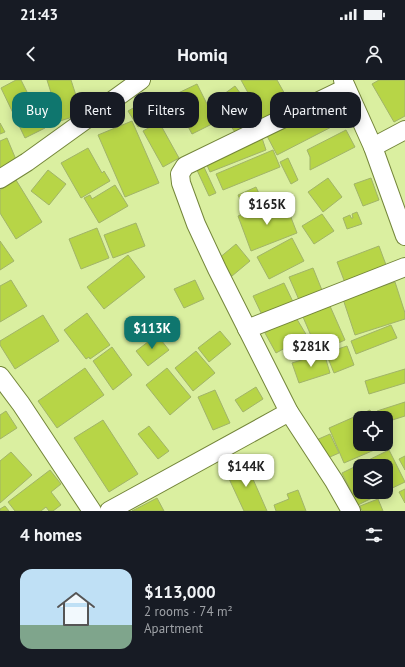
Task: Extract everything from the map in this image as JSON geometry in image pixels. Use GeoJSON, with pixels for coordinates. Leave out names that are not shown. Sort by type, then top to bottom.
{"type":"FeatureCollection","features":[{"type":"Feature","properties":{"kind":"street"},"geometry":{"type":"LineString","coordinates":[[0,179],[27,162],[142,80]]}},
{"type":"Feature","properties":{"kind":"street"},"geometry":{"type":"LineString","coordinates":[[351,511],[334,481],[289,412],[196,224],[181,183],[180,174],[185,166],[345,84],[373,146],[405,236]]}},
{"type":"Feature","properties":{"kind":"street"},"geometry":{"type":"LineString","coordinates":[[373,146],[405,130]]}},
{"type":"Feature","properties":{"kind":"street"},"geometry":{"type":"LineString","coordinates":[[247,329],[405,267]]}},
{"type":"Feature","properties":{"kind":"street"},"geometry":{"type":"LineString","coordinates":[[0,376],[92,511]]}},
{"type":"Feature","properties":{"kind":"street"},"geometry":{"type":"LineString","coordinates":[[109,511],[289,412]]}},
{"type":"Feature","properties":{"kind":"building"},"geometry":{"type":"Polygon","coordinates":[[[16,80],[21,80],[27,92],[12,92],[12,111],[1,88],[16,80]]]}},
{"type":"Feature","properties":{"kind":"building"},"geometry":{"type":"Polygon","coordinates":[[[47,80],[71,80],[75,92],[70,92],[70,118],[62,120],[62,92],[51,92],[47,80]]]}},
{"type":"Feature","properties":{"kind":"building"},"geometry":{"type":"Polygon","coordinates":[[[241,80],[277,80],[284,92],[270,92],[270,116],[263,120],[262,92],[248,92],[241,80]]]}},
{"type":"Feature","properties":{"kind":"building"},"geometry":{"type":"Polygon","coordinates":[[[379,80],[405,80],[405,116],[394,122],[372,84],[379,80]]]}},
{"type":"Feature","properties":{"kind":"building"},"geometry":{"type":"Polygon","coordinates":[[[197,84],[207,104],[207,126],[192,134],[189,128],[199,128],[199,92],[180,92],[197,84]]]}},
{"type":"Feature","properties":{"kind":"building"},"geometry":{"type":"Polygon","coordinates":[[[235,86],[239,92],[227,92],[235,86]]]}},
{"type":"Feature","properties":{"kind":"building"},"geometry":{"type":"Polygon","coordinates":[[[133,108],[133,119],[128,111],[133,108]]]}},
{"type":"Feature","properties":{"kind":"building"},"geometry":{"type":"Polygon","coordinates":[[[132,121],[133,128],[135,128],[159,183],[125,197],[98,135],[115,128],[125,128],[125,124],[132,121]]]}},
{"type":"Feature","properties":{"kind":"building"},"geometry":{"type":"Polygon","coordinates":[[[0,123],[5,132],[0,134],[0,123]]]}},
{"type":"Feature","properties":{"kind":"building"},"geometry":{"type":"Polygon","coordinates":[[[20,128],[45,128],[25,138],[20,128]]]}},
{"type":"Feature","properties":{"kind":"building"},"geometry":{"type":"Polygon","coordinates":[[[148,128],[162,128],[179,158],[163,167],[143,131],[148,128]]]}},
{"type":"Feature","properties":{"kind":"building"},"geometry":{"type":"Polygon","coordinates":[[[232,128],[240,128],[235,132],[232,128]]]}},
{"type":"Feature","properties":{"kind":"building"},"geometry":{"type":"Polygon","coordinates":[[[278,128],[329,128],[277,155],[266,134],[278,128]]]}},
{"type":"Feature","properties":{"kind":"building"},"geometry":{"type":"Polygon","coordinates":[[[346,130],[355,147],[310,170],[310,157],[307,150],[346,130]]]}},
{"type":"Feature","properties":{"kind":"building"},"geometry":{"type":"Polygon","coordinates":[[[260,132],[266,150],[210,172],[203,156],[260,132]]]}},
{"type":"Feature","properties":{"kind":"building"},"geometry":{"type":"Polygon","coordinates":[[[7,138],[17,162],[0,169],[0,141],[7,138]]]}},
{"type":"Feature","properties":{"kind":"building"},"geometry":{"type":"Polygon","coordinates":[[[88,148],[102,173],[104,171],[110,181],[81,198],[61,163],[88,148]]]}},
{"type":"Feature","properties":{"kind":"building"},"geometry":{"type":"Polygon","coordinates":[[[273,150],[280,167],[223,190],[216,174],[273,150]]]}},
{"type":"Feature","properties":{"kind":"building"},"geometry":{"type":"Polygon","coordinates":[[[288,158],[298,180],[291,184],[280,162],[288,158]]]}},
{"type":"Feature","properties":{"kind":"building"},"geometry":{"type":"Polygon","coordinates":[[[203,165],[216,193],[209,196],[196,168],[203,165]]]}},
{"type":"Feature","properties":{"kind":"building"},"geometry":{"type":"Polygon","coordinates":[[[48,170],[66,184],[49,205],[31,191],[48,170]]]}},
{"type":"Feature","properties":{"kind":"building"},"geometry":{"type":"Polygon","coordinates":[[[328,178],[342,197],[323,212],[308,192],[328,178]]]}},
{"type":"Feature","properties":{"kind":"building"},"geometry":{"type":"Polygon","coordinates":[[[371,178],[379,200],[363,206],[354,184],[371,178]]]}},
{"type":"Feature","properties":{"kind":"building"},"geometry":{"type":"Polygon","coordinates":[[[16,180],[42,222],[16,239],[0,213],[0,190],[16,180]]]}},
{"type":"Feature","properties":{"kind":"building"},"geometry":{"type":"Polygon","coordinates":[[[115,185],[128,206],[99,223],[84,198],[90,195],[92,199],[115,185]]]}},
{"type":"Feature","properties":{"kind":"building"},"geometry":{"type":"Polygon","coordinates":[[[256,187],[262,200],[244,209],[238,195],[256,187]]]}},
{"type":"Feature","properties":{"kind":"building"},"geometry":{"type":"Polygon","coordinates":[[[285,202],[297,233],[251,251],[238,216],[264,205],[269,217],[275,216],[272,207],[285,202]]]}},
{"type":"Feature","properties":{"kind":"building"},"geometry":{"type":"Polygon","coordinates":[[[357,212],[362,224],[347,229],[343,218],[350,215],[351,218],[353,218],[352,214],[357,212]]]}},
{"type":"Feature","properties":{"kind":"building"},"geometry":{"type":"Polygon","coordinates":[[[322,214],[334,231],[314,244],[302,226],[322,214]]]}},
{"type":"Feature","properties":{"kind":"building"},"geometry":{"type":"Polygon","coordinates":[[[136,223],[145,246],[113,258],[104,235],[136,223]]]}},
{"type":"Feature","properties":{"kind":"building"},"geometry":{"type":"Polygon","coordinates":[[[97,228],[109,258],[81,269],[69,239],[97,228]]]}},
{"type":"Feature","properties":{"kind":"building"},"geometry":{"type":"Polygon","coordinates":[[[292,238],[304,261],[269,279],[257,257],[292,238]]]}},
{"type":"Feature","properties":{"kind":"building"},"geometry":{"type":"Polygon","coordinates":[[[0,241],[14,261],[0,270],[0,241]]]}},
{"type":"Feature","properties":{"kind":"building"},"geometry":{"type":"Polygon","coordinates":[[[236,244],[250,261],[232,276],[218,259],[236,244]]]}},
{"type":"Feature","properties":{"kind":"building"},"geometry":{"type":"Polygon","coordinates":[[[379,246],[389,273],[347,288],[337,262],[379,246]]]}},
{"type":"Feature","properties":{"kind":"building"},"geometry":{"type":"Polygon","coordinates":[[[128,255],[145,277],[104,309],[87,287],[128,255]]]}},
{"type":"Feature","properties":{"kind":"building"},"geometry":{"type":"Polygon","coordinates":[[[313,268],[326,300],[303,309],[289,277],[313,268]]]}},
{"type":"Feature","properties":{"kind":"building"},"geometry":{"type":"Polygon","coordinates":[[[11,280],[27,306],[0,322],[0,286],[11,280]]]}},
{"type":"Feature","properties":{"kind":"building"},"geometry":{"type":"Polygon","coordinates":[[[195,280],[204,299],[184,308],[174,289],[195,280]]]}},
{"type":"Feature","properties":{"kind":"building"},"geometry":{"type":"Polygon","coordinates":[[[395,282],[405,313],[405,319],[355,335],[343,299],[395,282]]]}},
{"type":"Feature","properties":{"kind":"building"},"geometry":{"type":"Polygon","coordinates":[[[284,283],[294,304],[263,317],[253,296],[284,283]]]}},
{"type":"Feature","properties":{"kind":"building"},"geometry":{"type":"Polygon","coordinates":[[[330,306],[345,340],[318,352],[303,317],[330,306]]]}},
{"type":"Feature","properties":{"kind":"building"},"geometry":{"type":"Polygon","coordinates":[[[87,313],[110,345],[90,359],[89,357],[86,359],[64,330],[87,313]]]}},
{"type":"Feature","properties":{"kind":"building"},"geometry":{"type":"Polygon","coordinates":[[[43,315],[59,341],[15,369],[0,345],[0,341],[43,315]]]}},
{"type":"Feature","properties":{"kind":"building"},"geometry":{"type":"Polygon","coordinates":[[[295,316],[307,336],[276,353],[265,333],[295,316]]]}},
{"type":"Feature","properties":{"kind":"building"},"geometry":{"type":"Polygon","coordinates":[[[391,325],[397,338],[356,354],[351,341],[391,325]]]}},
{"type":"Feature","properties":{"kind":"building"},"geometry":{"type":"Polygon","coordinates":[[[220,331],[231,344],[209,362],[198,348],[220,331]]]}},
{"type":"Feature","properties":{"kind":"building"},"geometry":{"type":"Polygon","coordinates":[[[157,335],[169,350],[148,366],[136,351],[157,335]]]}},
{"type":"Feature","properties":{"kind":"building"},"geometry":{"type":"Polygon","coordinates":[[[347,346],[354,365],[334,373],[326,353],[347,346]]]}},
{"type":"Feature","properties":{"kind":"building"},"geometry":{"type":"Polygon","coordinates":[[[112,347],[132,375],[113,390],[93,361],[112,347]]]}},
{"type":"Feature","properties":{"kind":"building"},"geometry":{"type":"Polygon","coordinates":[[[196,351],[215,373],[193,391],[175,368],[196,351]]]}},
{"type":"Feature","properties":{"kind":"building"},"geometry":{"type":"Polygon","coordinates":[[[324,353],[330,373],[299,383],[292,363],[324,353]]]}},
{"type":"Feature","properties":{"kind":"building"},"geometry":{"type":"Polygon","coordinates":[[[85,368],[104,395],[57,428],[38,401],[85,368]]]}},
{"type":"Feature","properties":{"kind":"building"},"geometry":{"type":"Polygon","coordinates":[[[167,368],[191,397],[170,415],[146,385],[167,368]]]}},
{"type":"Feature","properties":{"kind":"building"},"geometry":{"type":"Polygon","coordinates":[[[405,369],[405,383],[369,394],[365,381],[405,369]]]}},
{"type":"Feature","properties":{"kind":"building"},"geometry":{"type":"Polygon","coordinates":[[[256,387],[263,399],[243,412],[235,400],[256,387]]]}},
{"type":"Feature","properties":{"kind":"building"},"geometry":{"type":"Polygon","coordinates":[[[215,390],[230,423],[213,430],[198,397],[215,390]]]}},
{"type":"Feature","properties":{"kind":"building"},"geometry":{"type":"Polygon","coordinates":[[[405,402],[405,416],[393,420],[393,411],[377,411],[405,402]]]}},
{"type":"Feature","properties":{"kind":"building"},"geometry":{"type":"Polygon","coordinates":[[[6,411],[17,428],[0,439],[0,415],[6,411]]]}},
{"type":"Feature","properties":{"kind":"building"},"geometry":{"type":"Polygon","coordinates":[[[353,417],[353,451],[372,451],[344,463],[329,428],[353,417]]]}},
{"type":"Feature","properties":{"kind":"building"},"geometry":{"type":"Polygon","coordinates":[[[103,420],[138,474],[109,492],[74,438],[103,420]]]}},
{"type":"Feature","properties":{"kind":"building"},"geometry":{"type":"Polygon","coordinates":[[[149,426],[169,451],[158,459],[138,434],[149,426]]]}},
{"type":"Feature","properties":{"kind":"building"},"geometry":{"type":"Polygon","coordinates":[[[330,434],[339,453],[323,460],[314,441],[330,434]]]}},
{"type":"Feature","properties":{"kind":"building"},"geometry":{"type":"Polygon","coordinates":[[[390,451],[405,482],[393,488],[393,459],[371,459],[390,451]]]}},
{"type":"Feature","properties":{"kind":"building"},"geometry":{"type":"Polygon","coordinates":[[[11,452],[32,475],[0,503],[0,461],[11,452]]]}},
{"type":"Feature","properties":{"kind":"building"},"geometry":{"type":"Polygon","coordinates":[[[405,456],[405,470],[399,459],[405,456]]]}},
{"type":"Feature","properties":{"kind":"building"},"geometry":{"type":"Polygon","coordinates":[[[245,461],[267,511],[244,511],[225,470],[245,461]]]}},
{"type":"Feature","properties":{"kind":"building"},"geometry":{"type":"Polygon","coordinates":[[[353,468],[353,495],[342,473],[353,468]]]}},
{"type":"Feature","properties":{"kind":"building"},"geometry":{"type":"Polygon","coordinates":[[[50,470],[61,484],[51,492],[61,505],[53,511],[49,511],[46,507],[41,511],[15,511],[8,502],[50,470]]]}},
{"type":"Feature","properties":{"kind":"building"},"geometry":{"type":"Polygon","coordinates":[[[405,489],[405,503],[399,492],[405,489]]]}},
{"type":"Feature","properties":{"kind":"building"},"geometry":{"type":"Polygon","coordinates":[[[298,490],[306,511],[276,511],[274,505],[289,499],[287,494],[298,490]]]}},
{"type":"Feature","properties":{"kind":"building"},"geometry":{"type":"Polygon","coordinates":[[[157,498],[164,511],[132,511],[157,498]]]}},
{"type":"Feature","properties":{"kind":"building"},"geometry":{"type":"Polygon","coordinates":[[[355,499],[370,499],[358,505],[355,499]]]}},
{"type":"Feature","properties":{"kind":"building"},"geometry":{"type":"Polygon","coordinates":[[[378,499],[383,511],[362,511],[360,506],[378,499]]]}},
{"type":"Feature","properties":{"kind":"building"},"geometry":{"type":"Polygon","coordinates":[[[5,506],[9,511],[0,511],[0,509],[5,506]]]}}]}
